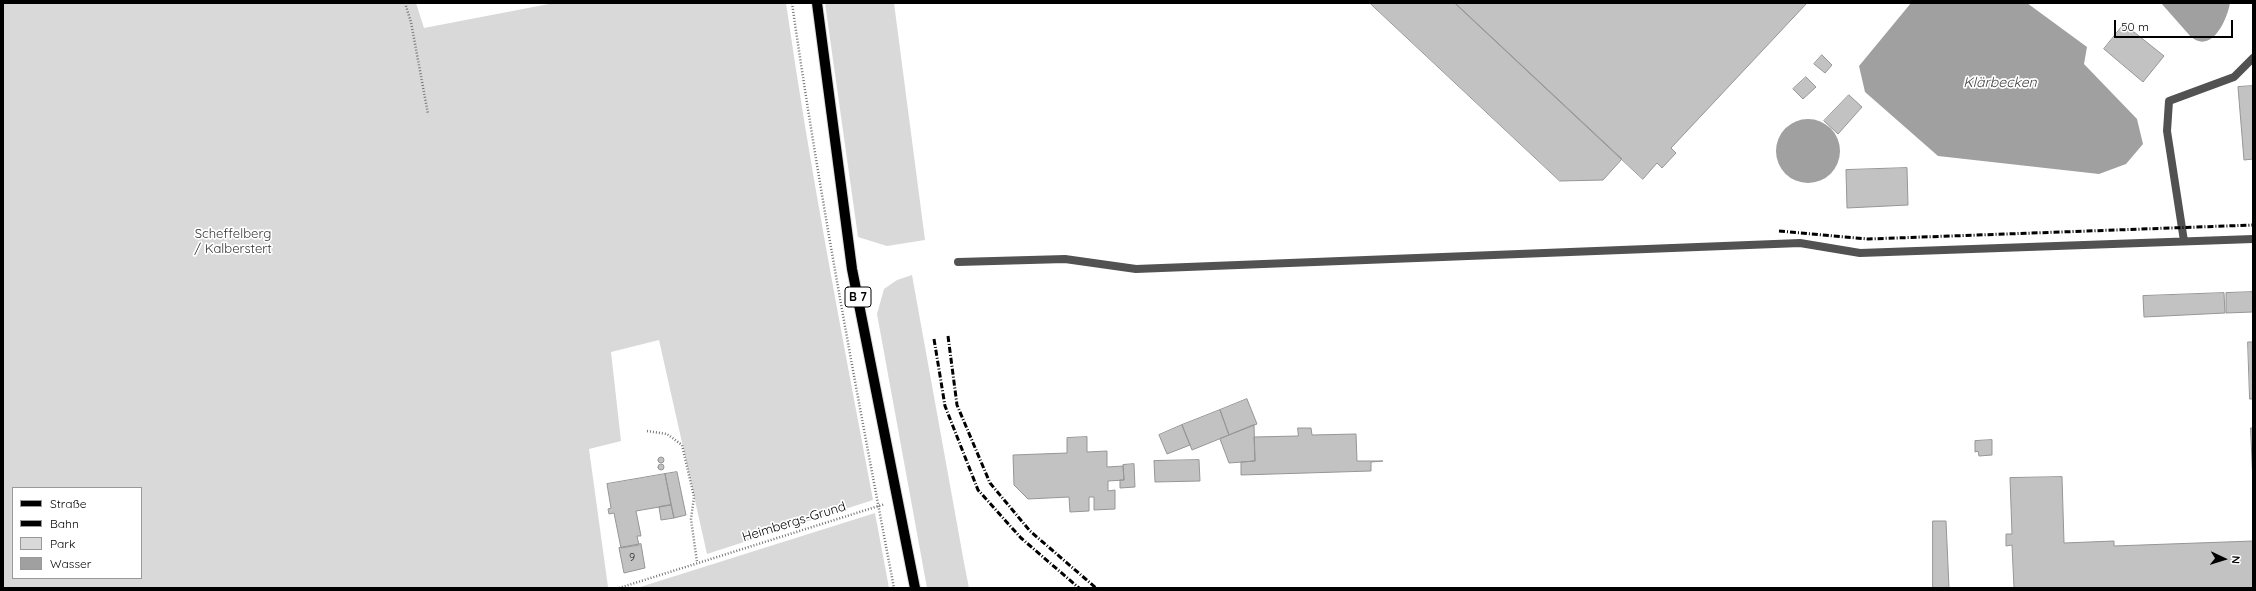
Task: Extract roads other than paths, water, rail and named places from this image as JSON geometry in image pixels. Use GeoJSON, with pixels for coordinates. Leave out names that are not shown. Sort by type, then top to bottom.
{"type":"FeatureCollection","features":[{"type":"Feature","properties":{"kind":"main road","name":"B 7"},"geometry":{"type":"LineString","coordinates":[[817,3],[852,269],[915,588]]}},
{"type":"Feature","properties":{"kind":"lane"},"geometry":{"type":"LineString","coordinates":[[2184,241],[2167,131],[2169,101],[2234,77],[2253,58]]}},
{"type":"Feature","properties":{"kind":"lane"},"geometry":{"type":"LineString","coordinates":[[958,262],[1065,259],[1136,269],[1800,244],[1860,253],[2253,239]]}},
{"type":"Feature","properties":{"kind":"water","name":"Klärbecken"},"geometry":{"type":"Polygon","coordinates":[[[1911,3],[2027,3],[2087,47],[2084,64],[2137,119],[2143,144],[2126,164],[2099,174],[1938,156],[1865,92],[1859,66],[1911,3]]]}},
{"type":"Feature","properties":{"kind":"water"},"geometry":{"type":"Polygon","coordinates":[[[2161,3],[2230,3],[2226,18],[2217,33],[2206,41],[2199,41],[2191,37],[2161,3]]]}},
{"type":"Feature","properties":{"kind":"water"},"geometry":{"type":"Polygon","coordinates":[[[1808,119],[1826,124],[1831,128],[1835,133],[1840,151],[1835,169],[1831,174],[1826,178],[1808,183],[1790,178],[1785,174],[1781,169],[1776,151],[1781,133],[1785,128],[1790,124],[1808,119]]]}},
{"type":"Feature","properties":{"kind":"railway"},"geometry":{"type":"LineString","coordinates":[[1779,231],[1868,239],[2253,225]]}},
{"type":"Feature","properties":{"kind":"railway"},"geometry":{"type":"LineString","coordinates":[[948,336],[957,405],[990,483],[1030,531],[1096,588]]}},
{"type":"Feature","properties":{"kind":"railway"},"geometry":{"type":"LineString","coordinates":[[934,339],[945,406],[978,490],[1021,538],[1079,588]]}},
{"type":"Feature","properties":{"kind":"park label","name":"Scheffelberg / Kalberstert"},"geometry":{"type":"Point","coordinates":[233,242]}}]}
